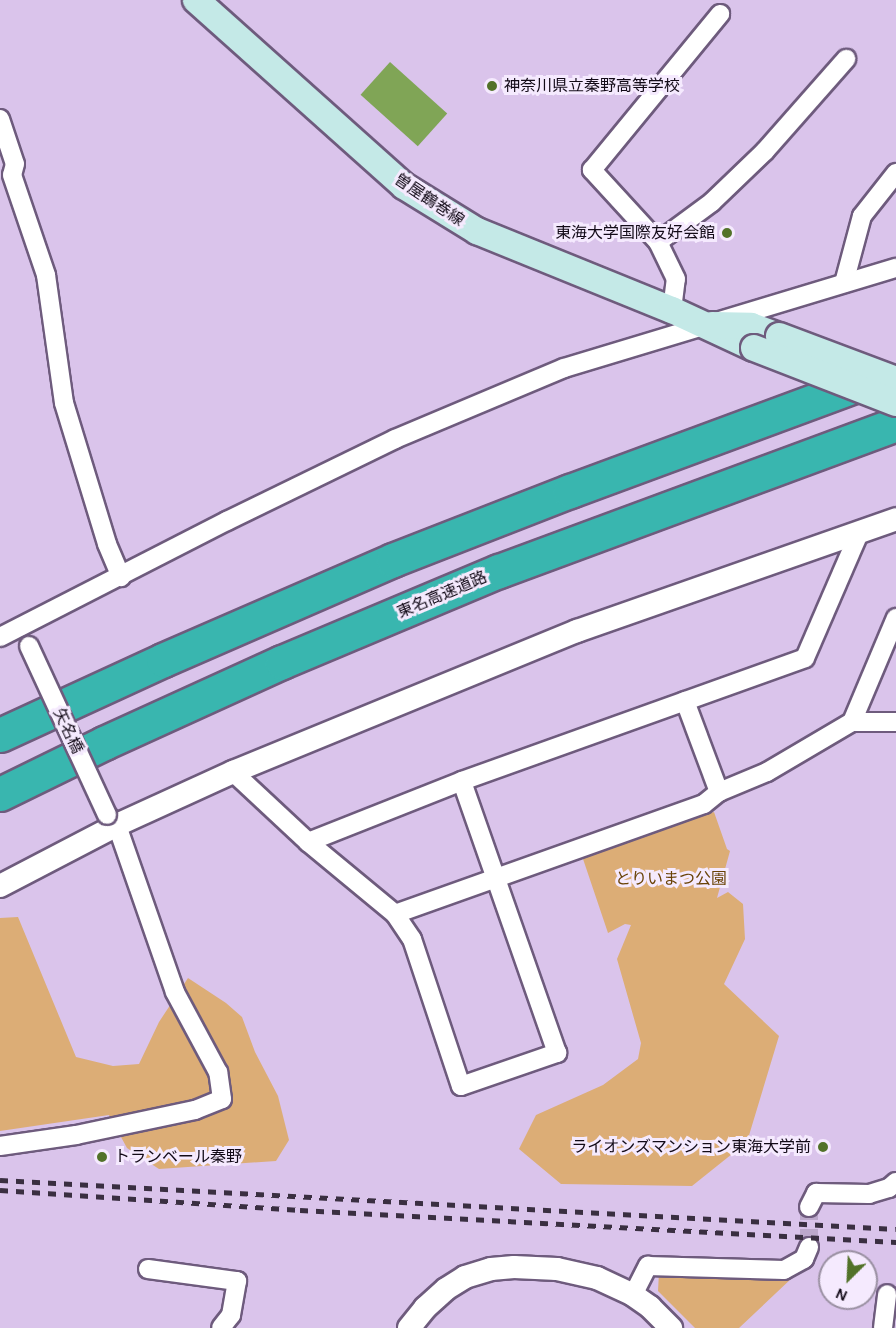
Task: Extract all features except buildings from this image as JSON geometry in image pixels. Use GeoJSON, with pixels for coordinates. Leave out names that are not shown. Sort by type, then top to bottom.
{"type":"FeatureCollection","features":[{"type":"Feature","properties":{"kind":"highway"},"geometry":{"type":"LineString","coordinates":[[0,735],[163,660],[393,560],[570,491],[896,371]]}},
{"type":"Feature","properties":{"kind":"highway","name":"東名高速道路"},"geometry":{"type":"LineString","coordinates":[[0,794],[104,743],[272,667],[499,571],[896,424]]}},
{"type":"Feature","properties":{"kind":"main road","name":"曽屋鶴巻線"},"geometry":{"type":"LineString","coordinates":[[196,0],[404,186],[477,231],[709,325],[733,340],[896,403]]}},
{"type":"Feature","properties":{"kind":"main road","name":"曽屋鶴巻線"},"geometry":{"type":"LineString","coordinates":[[709,325],[751,326],[896,380]]}},
{"type":"Feature","properties":{"kind":"street"},"geometry":{"type":"LineString","coordinates":[[672,310],[676,279],[658,242],[592,170],[720,14]]}},
{"type":"Feature","properties":{"kind":"street"},"geometry":{"type":"LineString","coordinates":[[658,242],[712,202],[765,151],[846,59]]}},
{"type":"Feature","properties":{"kind":"street"},"geometry":{"type":"LineString","coordinates":[[0,119],[15,164],[12,175],[46,275],[64,403],[107,544],[121,577]]}},
{"type":"Feature","properties":{"kind":"street"},"geometry":{"type":"LineString","coordinates":[[844,283],[862,216],[896,173]]}},
{"type":"Feature","properties":{"kind":"street"},"geometry":{"type":"LineString","coordinates":[[0,637],[121,577],[227,520],[395,439],[564,368],[896,268]]}},
{"type":"Feature","properties":{"kind":"street"},"geometry":{"type":"LineString","coordinates":[[0,886],[112,820],[577,631],[896,519]]}},
{"type":"Feature","properties":{"kind":"street"},"geometry":{"type":"LineString","coordinates":[[308,842],[462,781],[805,658],[860,531]]}},
{"type":"Feature","properties":{"kind":"street"},"geometry":{"type":"LineString","coordinates":[[852,722],[896,618]]}},
{"type":"Feature","properties":{"kind":"street","name":"矢名橋"},"geometry":{"type":"LineString","coordinates":[[0,1146],[87,1133],[195,1110],[222,1099],[218,1072],[175,992],[112,820],[19,629]]}},
{"type":"Feature","properties":{"kind":"street"},"geometry":{"type":"LineString","coordinates":[[685,701],[719,792]]}},
{"type":"Feature","properties":{"kind":"street"},"geometry":{"type":"LineString","coordinates":[[395,914],[704,804],[719,792],[767,772],[852,722],[896,722]]}},
{"type":"Feature","properties":{"kind":"street"},"geometry":{"type":"LineString","coordinates":[[233,772],[308,842],[395,914],[412,939],[461,1086],[557,1053],[462,781]]}},
{"type":"Feature","properties":{"kind":"street"},"geometry":{"type":"LineString","coordinates":[[809,1207],[816,1193],[869,1194],[889,1188],[896,1182]]}},
{"type":"Feature","properties":{"kind":"street"},"geometry":{"type":"LineString","coordinates":[[633,1295],[648,1266],[784,1270],[804,1259],[809,1247]]}},
{"type":"Feature","properties":{"kind":"street"},"geometry":{"type":"LineString","coordinates":[[148,1269],[237,1281],[231,1315],[221,1328]]}},
{"type":"Feature","properties":{"kind":"street"},"geometry":{"type":"LineString","coordinates":[[410,1328],[425,1308],[446,1289],[465,1277],[491,1269],[557,1269],[597,1278],[633,1295],[650,1307],[671,1328]]}},
{"type":"Feature","properties":{"kind":"street"},"geometry":{"type":"LineString","coordinates":[[883,1328],[887,1294]]}},
{"type":"Feature","properties":{"kind":"green space","name":"とりいまつ公園"},"geometry":{"type":"Polygon","coordinates":[[[714,812],[727,849],[730,851],[717,898],[728,892],[743,904],[745,939],[724,984],[779,1036],[747,1142],[692,1186],[561,1184],[519,1149],[536,1115],[603,1085],[638,1059],[641,1043],[617,959],[631,925],[625,924],[608,933],[582,856],[714,812]]]}},
{"type":"Feature","properties":{"kind":"green space"},"geometry":{"type":"Polygon","coordinates":[[[18,917],[76,1057],[113,1066],[139,1064],[159,1022],[188,978],[226,1003],[242,1017],[255,1052],[278,1096],[289,1140],[276,1161],[159,1169],[127,1148],[109,1115],[0,1131],[0,918],[18,917]]]}},
{"type":"Feature","properties":{"kind":"green space"},"geometry":{"type":"Polygon","coordinates":[[[659,1272],[773,1279],[791,1275],[793,1277],[739,1328],[695,1328],[658,1291],[659,1272]]]}},
{"type":"Feature","properties":{"kind":"shaded area"},"geometry":{"type":"Polygon","coordinates":[[[390,62],[447,114],[418,146],[361,95],[390,62]]]}},
{"type":"Feature","properties":{"kind":"tunnel"},"geometry":{"type":"LineString","coordinates":[[809,1207],[809,1247]]}},
{"type":"Feature","properties":{"kind":"railway"},"geometry":{"type":"LineString","coordinates":[[0,1180],[896,1229]]}},
{"type":"Feature","properties":{"kind":"railway"},"geometry":{"type":"LineString","coordinates":[[0,1190],[300,1210],[896,1242]]}},
{"type":"Feature","properties":{"kind":"place","name":"神奈川県立秦野高等学校"},"geometry":{"type":"Point","coordinates":[492,86]}},
{"type":"Feature","properties":{"kind":"place","name":"東海大学国際友好会館"},"geometry":{"type":"Point","coordinates":[727,233]}},
{"type":"Feature","properties":{"kind":"place","name":"ライオンズマンション東海大学前"},"geometry":{"type":"Point","coordinates":[823,1147]}},
{"type":"Feature","properties":{"kind":"place","name":"トランベール秦野"},"geometry":{"type":"Point","coordinates":[102,1157]}}]}
